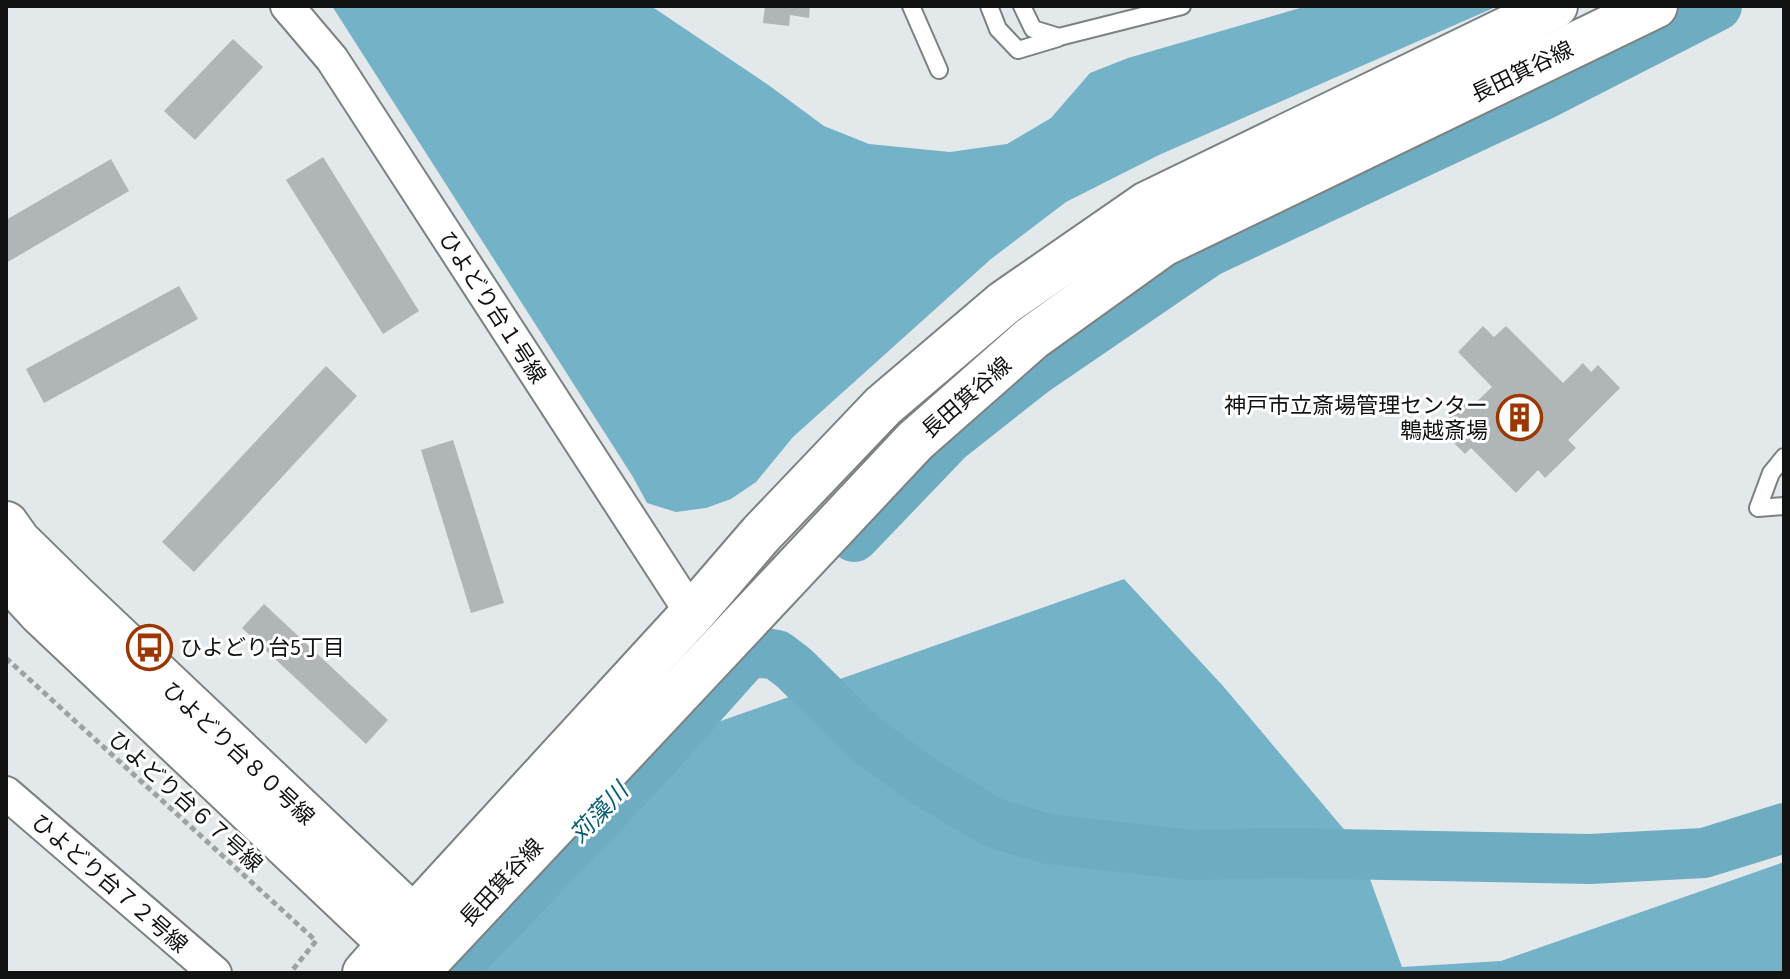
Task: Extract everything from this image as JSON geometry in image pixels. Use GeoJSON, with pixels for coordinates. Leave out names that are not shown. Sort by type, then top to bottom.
{"type":"FeatureCollection","features":[{"type":"Feature","properties":{"kind":"street","name":"ひよどり台１号線"},"geometry":{"type":"LineString","coordinates":[[287,6],[332,59],[692,614]]}},
{"type":"Feature","properties":{"kind":"street","name":"長田箕谷線"},"geometry":{"type":"LineString","coordinates":[[408,954],[761,534],[883,406],[1004,303],[1147,204],[1555,6]]}},
{"type":"Feature","properties":{"kind":"street","name":"長田箕谷線"},"geometry":{"type":"LineString","coordinates":[[408,954],[915,441],[1032,338],[1163,244],[1655,6]]}},
{"type":"Feature","properties":{"kind":"street","name":"ひよどり台８０号線"},"geometry":{"type":"LineString","coordinates":[[9,549],[41,613],[408,954]]}},
{"type":"Feature","properties":{"kind":"street","name":"ひよどり台７２号線"},"geometry":{"type":"LineString","coordinates":[[6,793],[215,973]]}},
{"type":"Feature","properties":{"kind":"lane"},"geometry":{"type":"LineString","coordinates":[[911,6],[939,70]]}},
{"type":"Feature","properties":{"kind":"lane"},"geometry":{"type":"LineString","coordinates":[[989,6],[998,29],[1018,50],[1182,6]]}},
{"type":"Feature","properties":{"kind":"lane"},"geometry":{"type":"LineString","coordinates":[[1022,6],[1033,29],[1059,37]]}},
{"type":"Feature","properties":{"kind":"lane"},"geometry":{"type":"LineString","coordinates":[[1784,457],[1771,473],[1758,508],[1784,506]]}},
{"type":"Feature","properties":{"kind":"path","name":"ひよどり台６７号線"},"geometry":{"type":"LineString","coordinates":[[6,658],[316,941],[290,973]]}},
{"type":"Feature","properties":{"kind":"shaded area"},"geometry":{"type":"Polygon","coordinates":[[[332,6],[651,6],[824,126],[869,144],[950,152],[1007,144],[1051,118],[1090,73],[1128,58],[1307,6],[1498,6],[1159,155],[1066,202],[991,259],[793,437],[756,482],[731,499],[706,508],[676,512],[647,503],[332,6]]]}},
{"type":"Feature","properties":{"kind":"shaded area"},"geometry":{"type":"Polygon","coordinates":[[[1124,579],[1223,686],[1358,846],[1402,967],[1501,961],[1784,862],[1784,973],[378,973],[528,789],[1124,579]]]}},
{"type":"Feature","properties":{"kind":"building"},"geometry":{"type":"Polygon","coordinates":[[[765,6],[810,6],[809,18],[790,15],[789,26],[763,23],[765,6]]]}},
{"type":"Feature","properties":{"kind":"building"},"geometry":{"type":"Polygon","coordinates":[[[233,39],[263,67],[195,140],[164,111],[233,39]]]}},
{"type":"Feature","properties":{"kind":"building"},"geometry":{"type":"Polygon","coordinates":[[[323,157],[419,311],[383,334],[286,180],[323,157]]]}},
{"type":"Feature","properties":{"kind":"building"},"geometry":{"type":"Polygon","coordinates":[[[111,159],[129,191],[6,263],[6,220],[111,159]]]}},
{"type":"Feature","properties":{"kind":"building"},"geometry":{"type":"Polygon","coordinates":[[[179,286],[198,319],[44,403],[26,369],[179,286]]]}},
{"type":"Feature","properties":{"kind":"building","name":"神戸市立斎場管理センター 鵯越斎場"},"geometry":{"type":"Polygon","coordinates":[[[1483,326],[1494,337],[1506,326],[1563,383],[1583,363],[1591,372],[1598,365],[1620,388],[1568,440],[1576,448],[1545,478],[1538,470],[1516,493],[1471,448],[1465,454],[1439,428],[1464,402],[1470,408],[1492,387],[1458,352],[1483,326]]]}},
{"type":"Feature","properties":{"kind":"building"},"geometry":{"type":"Polygon","coordinates":[[[326,366],[357,396],[194,572],[162,542],[326,366]]]}},
{"type":"Feature","properties":{"kind":"building"},"geometry":{"type":"Polygon","coordinates":[[[453,440],[504,603],[471,613],[421,450],[453,440]]]}},
{"type":"Feature","properties":{"kind":"building"},"geometry":{"type":"Polygon","coordinates":[[[264,604],[388,720],[366,744],[242,628],[264,604]]]}},
{"type":"Feature","properties":{"kind":"waterway"},"geometry":{"type":"LineString","coordinates":[[854,537],[949,438],[1034,371],[1208,252],[1545,94],[1717,6]]}},
{"type":"Feature","properties":{"kind":"waterway","name":"苅藻川"},"geometry":{"type":"LineString","coordinates":[[449,973],[637,777],[754,646]]}},
{"type":"Feature","properties":{"kind":"waterway"},"geometry":{"type":"LineString","coordinates":[[749,654],[777,655],[868,741],[928,784],[994,823],[1048,839],[1191,855],[1283,853],[1590,859],[1704,853],[1784,828]]}},
{"type":"Feature","properties":{"kind":"place","name":"神戸市立斎場管理センター 鵯越斎場"},"geometry":{"type":"Point","coordinates":[1519,418]}},
{"type":"Feature","properties":{"kind":"place","name":"ひよどり台5丁目"},"geometry":{"type":"Point","coordinates":[149,647]}}]}
